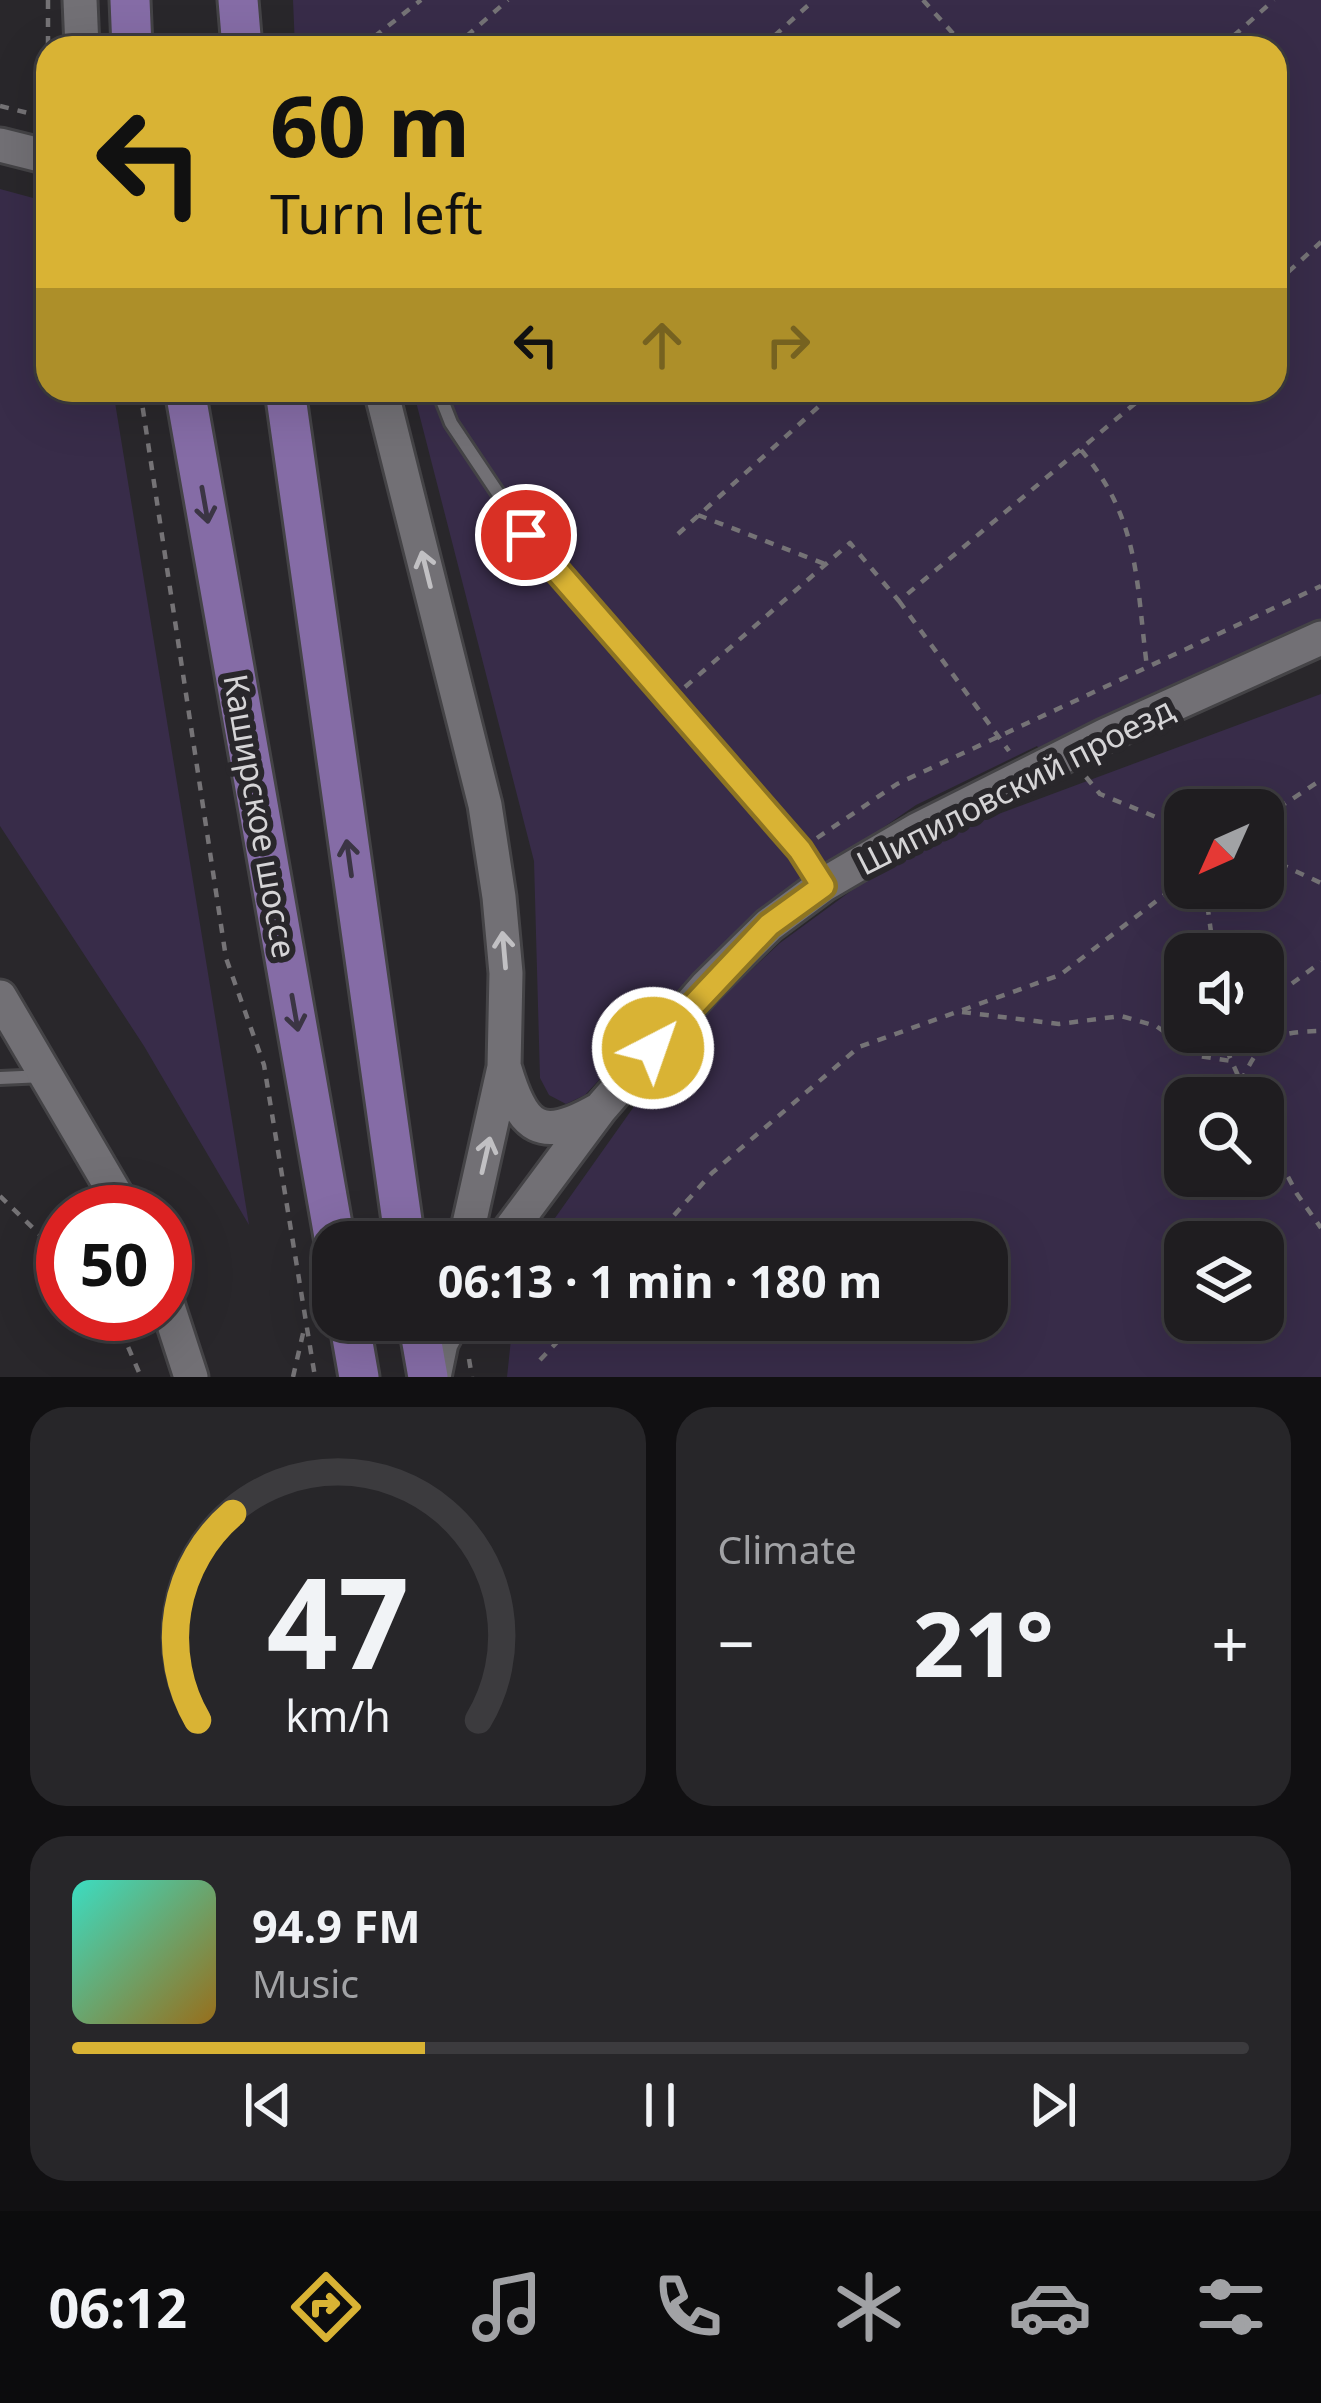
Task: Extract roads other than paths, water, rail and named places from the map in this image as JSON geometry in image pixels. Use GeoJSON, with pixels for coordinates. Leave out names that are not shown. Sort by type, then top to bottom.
{"type":"FeatureCollection","features":[{"type":"Feature","properties":{"kind":"main road"},"geometry":{"type":"LineString","coordinates":[[80,0],[82,36]]}},
{"type":"Feature","properties":{"kind":"main road"},"geometry":{"type":"LineString","coordinates":[[130,0],[132,36]]}},
{"type":"Feature","properties":{"kind":"main road"},"geometry":{"type":"LineString","coordinates":[[238,0],[241,36]]}},
{"type":"Feature","properties":{"kind":"main road","name":"Каширское шоссе"},"geometry":{"type":"LineString","coordinates":[[187,402],[331,1221]]}},
{"type":"Feature","properties":{"kind":"main road"},"geometry":{"type":"LineString","coordinates":[[287,402],[401,1221]]}},
{"type":"Feature","properties":{"kind":"main road"},"geometry":{"type":"LineString","coordinates":[[384,402],[485,805],[506,973],[504,1067],[470,1221]]}},
{"type":"Feature","properties":{"kind":"main road","name":"Шипиловский проезд"},"geometry":{"type":"LineString","coordinates":[[517,1221],[600,1109],[706,986],[769,925],[823,886],[917,830],[1106,735],[1321,638]]}},
{"type":"Feature","properties":{"kind":"main road"},"geometry":{"type":"LineString","coordinates":[[0,998],[110,1185]]}},
{"type":"Feature","properties":{"kind":"main road"},"geometry":{"type":"LineString","coordinates":[[504,1067],[515,1102],[527,1121],[539,1128],[572,1125],[600,1109]]}},
{"type":"Feature","properties":{"kind":"main road"},"geometry":{"type":"LineString","coordinates":[[182,1341],[191,1377]]}},
{"type":"Feature","properties":{"kind":"main road"},"geometry":{"type":"LineString","coordinates":[[352,1341],[358,1377]]}},
{"type":"Feature","properties":{"kind":"lane"},"geometry":{"type":"LineString","coordinates":[[443,402],[451,423],[526,535],[800,850],[823,886]]}},
{"type":"Feature","properties":{"kind":"lane"},"geometry":{"type":"LineString","coordinates":[[0,1078],[45,1076]]}}]}
